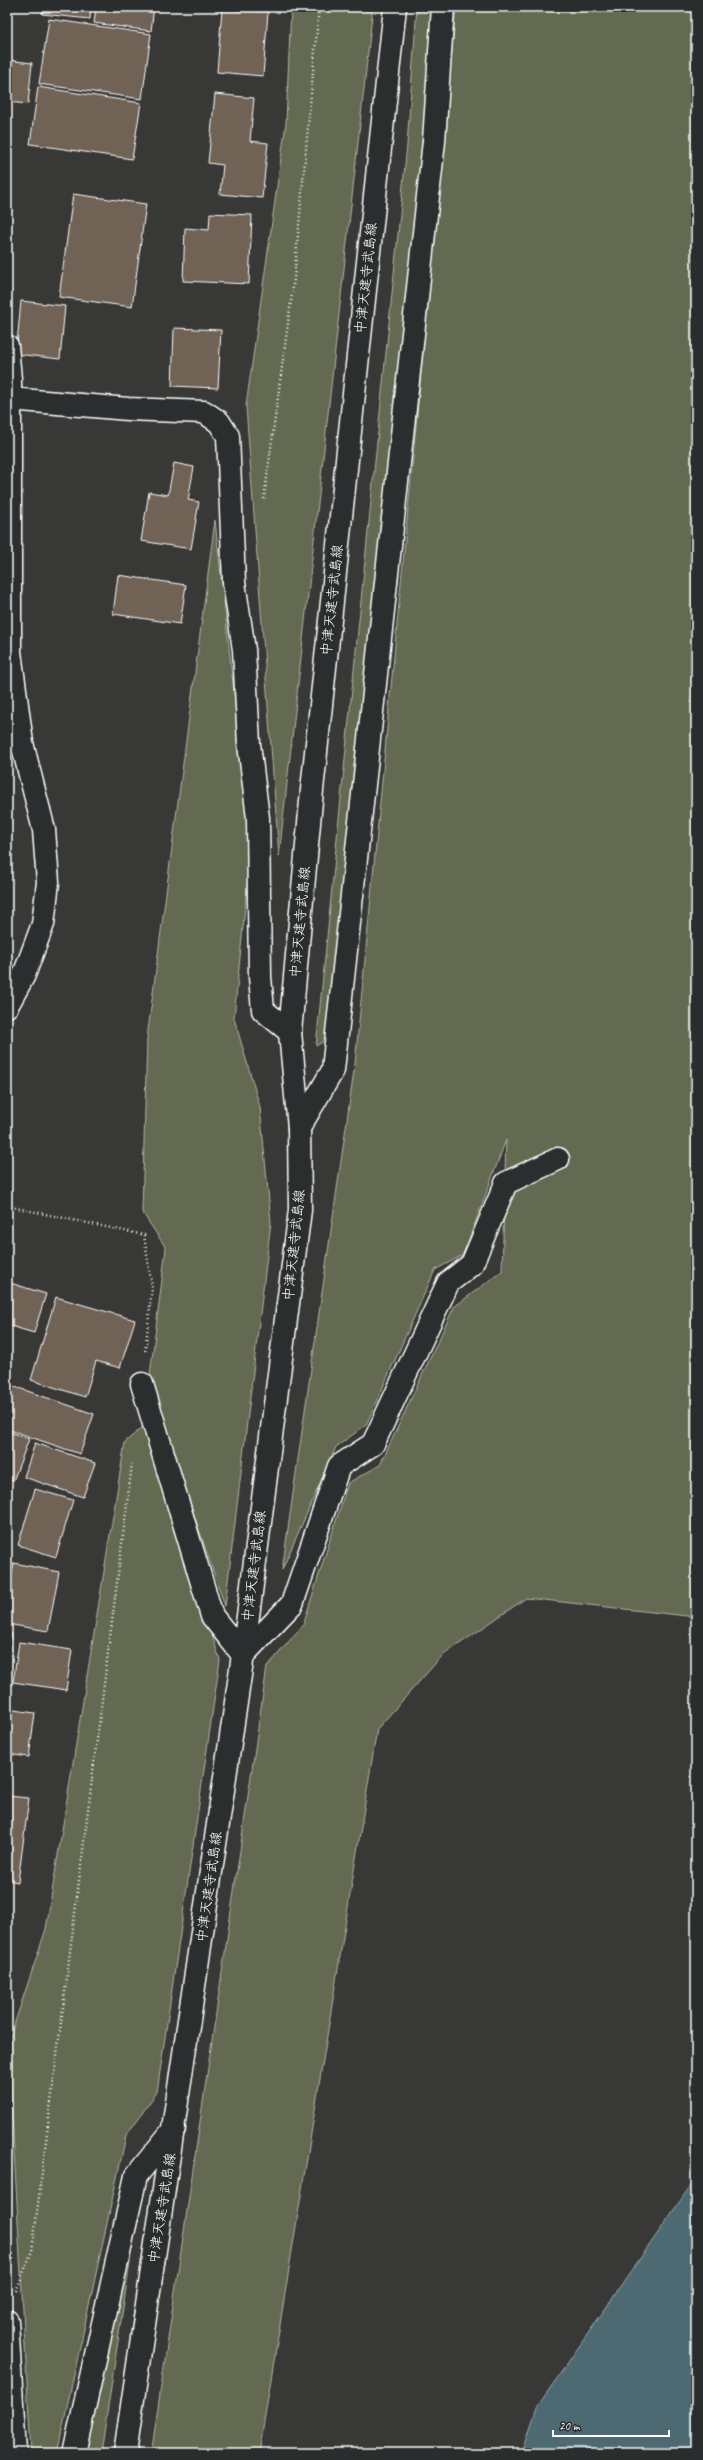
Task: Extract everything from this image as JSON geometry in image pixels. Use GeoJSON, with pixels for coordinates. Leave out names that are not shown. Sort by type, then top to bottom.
{"type":"FeatureCollection","features":[{"type":"Feature","properties":{"kind":"main road","name":"中津天建寺武島線"},"geometry":{"type":"LineString","coordinates":[[125,2453],[243,1655],[300,1210],[299,1128],[290,1032],[312,790],[395,7]]}},
{"type":"Feature","properties":{"kind":"main road"},"geometry":{"type":"LineString","coordinates":[[299,1128],[333,1070],[434,141],[443,7]]}},
{"type":"Feature","properties":{"kind":"main road"},"geometry":{"type":"LineString","coordinates":[[7,346],[9,386],[10,652],[22,743],[44,830],[48,882],[43,924],[24,975],[7,1006]]}},
{"type":"Feature","properties":{"kind":"main road"},"geometry":{"type":"LineString","coordinates":[[9,386],[128,410],[204,412],[219,422],[228,436],[234,582],[244,650],[248,744],[258,818],[260,977],[263,1010],[290,1032]]}},
{"type":"Feature","properties":{"kind":"main road"},"geometry":{"type":"LineString","coordinates":[[142,1384],[212,1616],[243,1655],[292,1604],[339,1466],[373,1444],[448,1284],[472,1264],[506,1183],[558,1159]]}},
{"type":"Feature","properties":{"kind":"main road"},"geometry":{"type":"LineString","coordinates":[[74,2453],[136,2176],[174,2129]]}},
{"type":"Feature","properties":{"kind":"main road"},"geometry":{"type":"LineString","coordinates":[[7,2321],[15,2453]]}},
{"type":"Feature","properties":{"kind":"path"},"geometry":{"type":"LineString","coordinates":[[264,500],[294,279],[319,7]]}},
{"type":"Feature","properties":{"kind":"path"},"geometry":{"type":"LineString","coordinates":[[7,1206],[144,1235],[152,1288],[142,1384]]}},
{"type":"Feature","properties":{"kind":"path"},"geometry":{"type":"LineString","coordinates":[[13,2298],[32,2251],[132,1463]]}},
{"type":"Feature","properties":{"kind":"green space"},"geometry":{"type":"Polygon","coordinates":[[[291,7],[373,7],[279,856],[246,406],[286,123],[291,7]]]}},
{"type":"Feature","properties":{"kind":"green space"},"geometry":{"type":"Polygon","coordinates":[[[417,7],[433,7],[423,140],[327,1039],[316,1046],[407,145],[417,7]]]}},
{"type":"Feature","properties":{"kind":"green space"},"geometry":{"type":"Polygon","coordinates":[[[456,7],[696,7],[696,1617],[526,1598],[442,1656],[377,1729],[259,2453],[193,2453],[152,2448],[267,1667],[303,1625],[348,1483],[380,1465],[454,1307],[502,1271],[506,1140],[463,1255],[435,1270],[366,1425],[336,1447],[282,1570],[355,1064],[456,7]]]}},
{"type":"Feature","properties":{"kind":"green space"},"geometry":{"type":"Polygon","coordinates":[[[215,520],[251,847],[234,1018],[260,1107],[271,1222],[225,1606],[149,1383],[166,1248],[142,1212],[147,1038],[215,520]]]}},
{"type":"Feature","properties":{"kind":"green space"},"geometry":{"type":"Polygon","coordinates":[[[145,1425],[220,1660],[157,2092],[126,2136],[57,2453],[31,2453],[8,2043],[46,1929],[125,1442],[145,1425]]]}},
{"type":"Feature","properties":{"kind":"green space"},"geometry":{"type":"Polygon","coordinates":[[[138,2209],[101,2453],[83,2453],[138,2209]]]}},
{"type":"Feature","properties":{"kind":"water"},"geometry":{"type":"Polygon","coordinates":[[[696,2178],[696,2453],[522,2453],[537,2407],[696,2178]]]}},
{"type":"Feature","properties":{"kind":"building"},"geometry":{"type":"Polygon","coordinates":[[[43,7],[91,7],[90,19],[42,14],[43,7]]]}},
{"type":"Feature","properties":{"kind":"building"},"geometry":{"type":"Polygon","coordinates":[[[96,7],[154,7],[151,31],[94,23],[96,7]]]}},
{"type":"Feature","properties":{"kind":"building"},"geometry":{"type":"Polygon","coordinates":[[[222,9],[268,12],[263,76],[217,72],[222,9]]]}},
{"type":"Feature","properties":{"kind":"building"},"geometry":{"type":"Polygon","coordinates":[[[49,19],[151,34],[142,99],[39,84],[49,19]]]}},
{"type":"Feature","properties":{"kind":"building"},"geometry":{"type":"Polygon","coordinates":[[[7,60],[32,63],[28,104],[7,102],[7,60]]]}},
{"type":"Feature","properties":{"kind":"building"},"geometry":{"type":"Polygon","coordinates":[[[38,87],[141,103],[132,159],[30,144],[38,87]]]}},
{"type":"Feature","properties":{"kind":"building"},"geometry":{"type":"Polygon","coordinates":[[[215,94],[254,98],[250,141],[268,143],[262,198],[220,194],[223,165],[208,163],[215,94]]]}},
{"type":"Feature","properties":{"kind":"building"},"geometry":{"type":"Polygon","coordinates":[[[73,194],[146,204],[132,307],[59,297],[73,194]]]}},
{"type":"Feature","properties":{"kind":"building"},"geometry":{"type":"Polygon","coordinates":[[[210,213],[252,215],[249,284],[183,281],[185,228],[209,230],[210,213]]]}},
{"type":"Feature","properties":{"kind":"building"},"geometry":{"type":"Polygon","coordinates":[[[21,301],[65,306],[60,359],[16,354],[21,301]]]}},
{"type":"Feature","properties":{"kind":"building"},"geometry":{"type":"Polygon","coordinates":[[[174,328],[221,330],[218,388],[172,386],[174,328]]]}},
{"type":"Feature","properties":{"kind":"building"},"geometry":{"type":"Polygon","coordinates":[[[174,463],[194,467],[188,500],[199,502],[191,549],[141,541],[149,492],[168,495],[174,463]]]}},
{"type":"Feature","properties":{"kind":"building"},"geometry":{"type":"Polygon","coordinates":[[[118,575],[186,585],[180,624],[113,614],[118,575]]]}},
{"type":"Feature","properties":{"kind":"building"},"geometry":{"type":"Polygon","coordinates":[[[7,1282],[46,1294],[34,1333],[7,1325],[7,1282]]]}},
{"type":"Feature","properties":{"kind":"building"},"geometry":{"type":"Polygon","coordinates":[[[56,1297],[135,1320],[120,1368],[96,1361],[85,1397],[31,1380],[56,1297]]]}},
{"type":"Feature","properties":{"kind":"building"},"geometry":{"type":"Polygon","coordinates":[[[7,1384],[94,1414],[80,1454],[7,1429],[7,1384]]]}},
{"type":"Feature","properties":{"kind":"building"},"geometry":{"type":"Polygon","coordinates":[[[7,1431],[29,1439],[13,1481],[7,1479],[7,1431]]]}},
{"type":"Feature","properties":{"kind":"building"},"geometry":{"type":"Polygon","coordinates":[[[35,1443],[95,1463],[83,1497],[24,1477],[35,1443]]]}},
{"type":"Feature","properties":{"kind":"building"},"geometry":{"type":"Polygon","coordinates":[[[35,1489],[73,1500],[56,1557],[18,1545],[35,1489]]]}},
{"type":"Feature","properties":{"kind":"building"},"geometry":{"type":"Polygon","coordinates":[[[14,1563],[59,1572],[48,1631],[7,1624],[7,1602],[14,1563]]]}},
{"type":"Feature","properties":{"kind":"building"},"geometry":{"type":"Polygon","coordinates":[[[7,1634],[12,1634],[7,1665],[7,1634]]]}},
{"type":"Feature","properties":{"kind":"building"},"geometry":{"type":"Polygon","coordinates":[[[19,1642],[72,1650],[66,1690],[13,1682],[19,1642]]]}},
{"type":"Feature","properties":{"kind":"building"},"geometry":{"type":"Polygon","coordinates":[[[7,1709],[35,1713],[29,1757],[7,1754],[7,1709]]]}},
{"type":"Feature","properties":{"kind":"building"},"geometry":{"type":"Polygon","coordinates":[[[7,1796],[29,1798],[18,1882],[7,1880],[7,1796]]]}}]}
